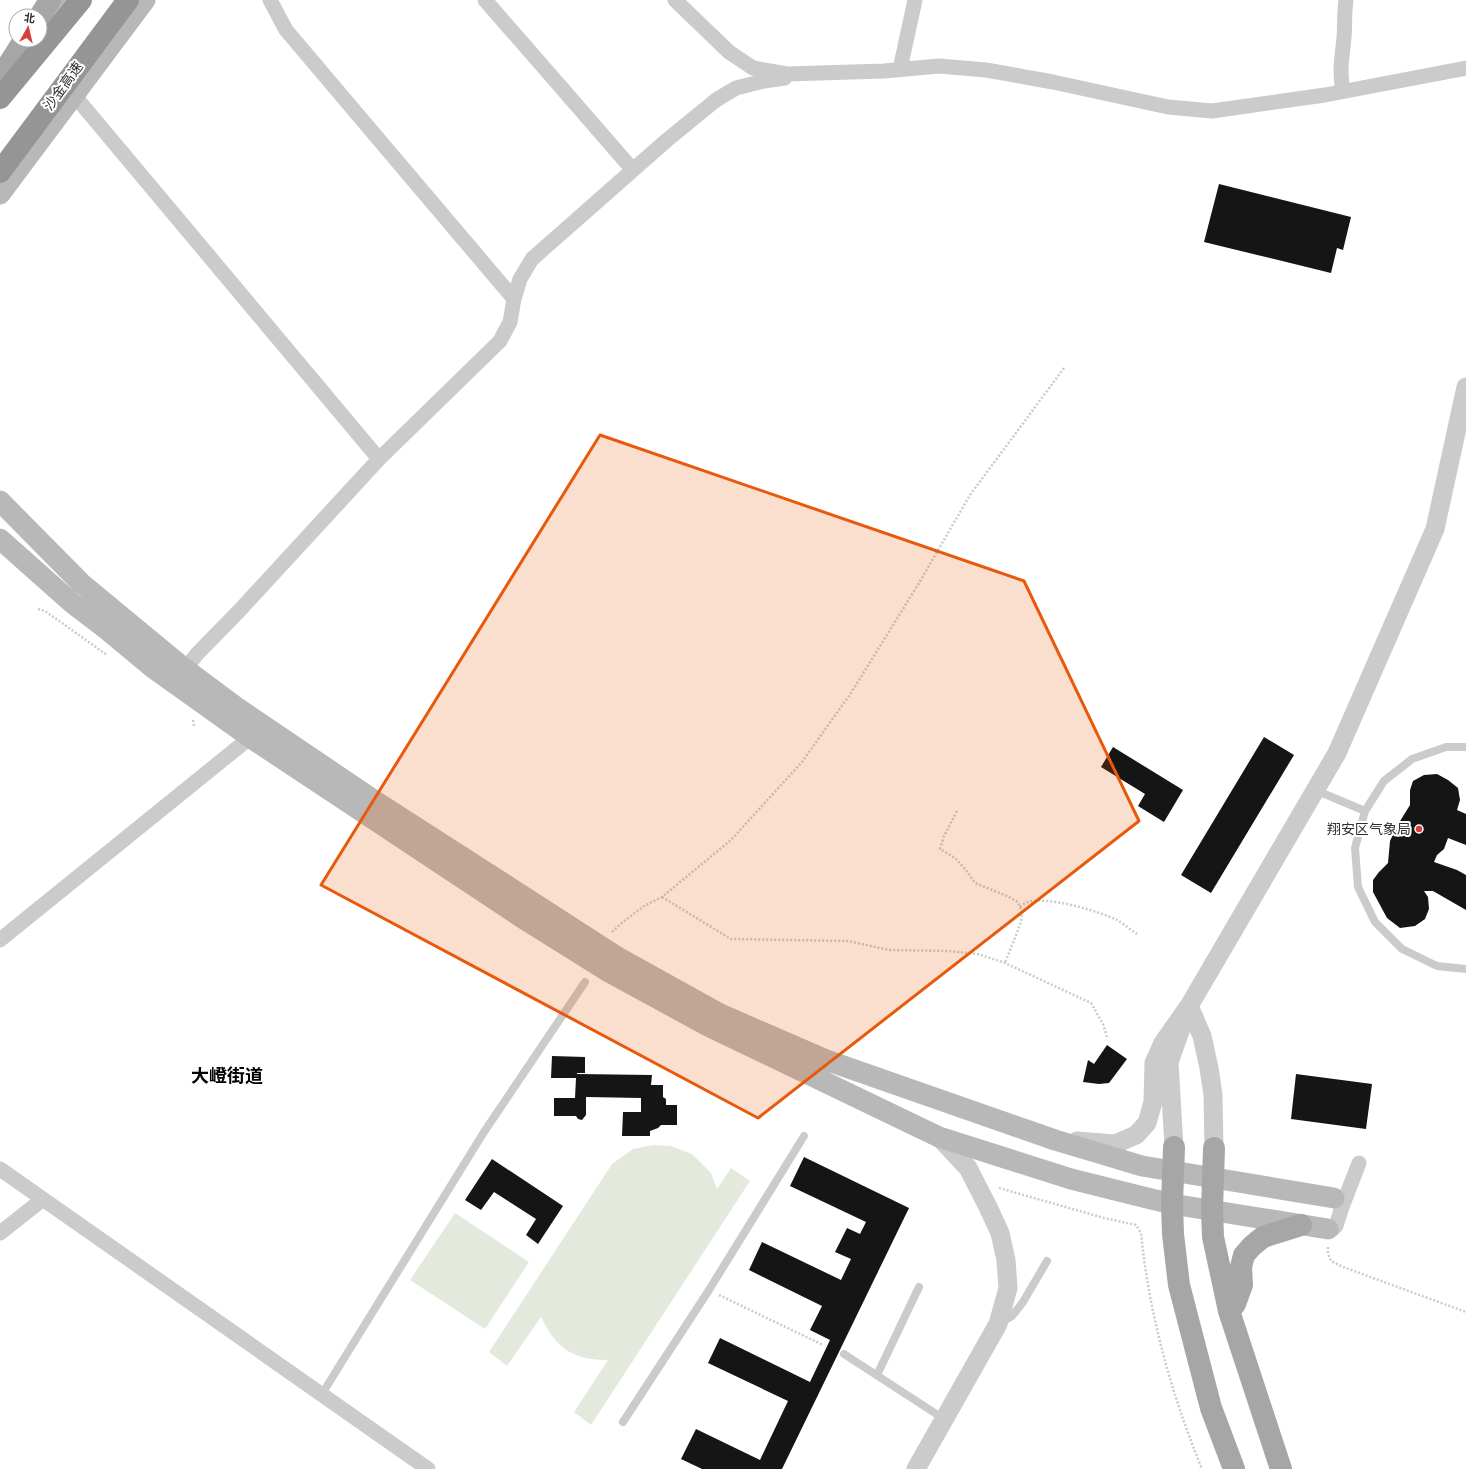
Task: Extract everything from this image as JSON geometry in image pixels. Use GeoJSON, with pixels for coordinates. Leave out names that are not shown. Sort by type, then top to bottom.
{"type":"FeatureCollection","features":[{"type":"Feature","properties":{"kind":"highway"},"geometry":{"type":"LineString","coordinates":[[0,98],[81,0]]}},
{"type":"Feature","properties":{"kind":"highway","name":"沙金高速"},"geometry":{"type":"LineString","coordinates":[[0,172],[71,87],[128,0]]}},
{"type":"Feature","properties":{"kind":"main road"},"geometry":{"type":"LineString","coordinates":[[48,24],[65,0]]}},
{"type":"Feature","properties":{"kind":"main road"},"geometry":{"type":"LineString","coordinates":[[0,194],[71,87],[118,0]]}},
{"type":"Feature","properties":{"kind":"main road"},"geometry":{"type":"LineString","coordinates":[[71,87],[145,0]]}},
{"type":"Feature","properties":{"kind":"main road"},"geometry":{"type":"LineString","coordinates":[[0,78],[19,48]]}},
{"type":"Feature","properties":{"kind":"main road"},"geometry":{"type":"LineString","coordinates":[[0,85],[30,48]]}},
{"type":"Feature","properties":{"kind":"main road"},"geometry":{"type":"LineString","coordinates":[[0,501],[80,583],[185,669],[258,732],[522,917],[609,972],[708,1026],[939,1137],[1071,1179],[1172,1204],[1328,1229]]}},
{"type":"Feature","properties":{"kind":"main road"},"geometry":{"type":"LineString","coordinates":[[0,539],[72,603],[153,668],[258,732],[372,798],[619,958],[720,1014],[826,1060],[1055,1140],[1142,1166],[1214,1177],[1338,1202]]}},
{"type":"Feature","properties":{"kind":"main road"},"geometry":{"type":"LineString","coordinates":[[1174,1147],[1172,1204],[1173,1234],[1179,1285],[1211,1408],[1234,1469]]}},
{"type":"Feature","properties":{"kind":"main road"},"geometry":{"type":"LineString","coordinates":[[1214,1148],[1212,1210],[1213,1237],[1229,1312],[1281,1469]]}},
{"type":"Feature","properties":{"kind":"main road"},"geometry":{"type":"LineString","coordinates":[[1229,1312],[1235,1304],[1242,1285],[1241,1267],[1244,1255],[1263,1237],[1301,1225]]}},
{"type":"Feature","properties":{"kind":"street"},"geometry":{"type":"LineString","coordinates":[[270,0],[286,30],[514,299]]}},
{"type":"Feature","properties":{"kind":"street"},"geometry":{"type":"LineString","coordinates":[[485,0],[633,170]]}},
{"type":"Feature","properties":{"kind":"street"},"geometry":{"type":"LineString","coordinates":[[675,0],[731,54],[740,67],[741,78],[736,88]]}},
{"type":"Feature","properties":{"kind":"street"},"geometry":{"type":"LineString","coordinates":[[900,69],[915,0]]}},
{"type":"Feature","properties":{"kind":"street"},"geometry":{"type":"LineString","coordinates":[[1343,91],[1340,79],[1340,62],[1344,38],[1346,0]]}},
{"type":"Feature","properties":{"kind":"street"},"geometry":{"type":"LineString","coordinates":[[731,54],[753,68],[787,74],[939,66],[986,70],[1053,82],[1168,107],[1212,111],[1343,91],[1466,68]]}},
{"type":"Feature","properties":{"kind":"street"},"geometry":{"type":"LineString","coordinates":[[185,669],[197,654],[239,611],[380,459],[500,341],[510,322],[514,299],[520,279],[532,259],[633,170],[716,100],[736,88],[764,81],[824,72]]}},
{"type":"Feature","properties":{"kind":"street"},"geometry":{"type":"LineString","coordinates":[[71,87],[380,459]]}},
{"type":"Feature","properties":{"kind":"street"},"geometry":{"type":"LineString","coordinates":[[1055,1140],[1115,1144],[1136,1135],[1147,1124],[1153,1102],[1154,1063],[1163,1043],[1189,1006],[1337,753],[1435,529],[1466,387]]}},
{"type":"Feature","properties":{"kind":"street"},"geometry":{"type":"LineString","coordinates":[[0,940],[258,732]]}},
{"type":"Feature","properties":{"kind":"street"},"geometry":{"type":"LineString","coordinates":[[1174,1147],[1169,1062],[1189,1006]]}},
{"type":"Feature","properties":{"kind":"street"},"geometry":{"type":"LineString","coordinates":[[1189,1006],[1202,1036],[1209,1068],[1213,1095],[1214,1148]]}},
{"type":"Feature","properties":{"kind":"street"},"geometry":{"type":"LineString","coordinates":[[916,1469],[998,1324],[1008,1288],[1006,1260],[1000,1233],[968,1168],[939,1137]]}},
{"type":"Feature","properties":{"kind":"street"},"geometry":{"type":"LineString","coordinates":[[1328,1229],[1336,1226],[1338,1202],[1359,1163]]}},
{"type":"Feature","properties":{"kind":"street"},"geometry":{"type":"LineString","coordinates":[[0,1169],[428,1469]]}},
{"type":"Feature","properties":{"kind":"street"},"geometry":{"type":"LineString","coordinates":[[0,1233],[43,1199]]}},
{"type":"Feature","properties":{"kind":"lane"},"geometry":{"type":"LineString","coordinates":[[1466,747],[1446,747],[1412,760],[1384,781],[1365,811],[1355,848],[1358,887],[1375,922],[1402,949],[1437,966],[1466,968]]}},
{"type":"Feature","properties":{"kind":"lane"},"geometry":{"type":"LineString","coordinates":[[1315,790],[1365,811]]}},
{"type":"Feature","properties":{"kind":"lane"},"geometry":{"type":"LineString","coordinates":[[322,1394],[484,1132],[585,982]]}},
{"type":"Feature","properties":{"kind":"lane"},"geometry":{"type":"LineString","coordinates":[[623,1422],[709,1290],[804,1136]]}},
{"type":"Feature","properties":{"kind":"lane"},"geometry":{"type":"LineString","coordinates":[[998,1324],[1012,1316],[1024,1302],[1047,1261]]}},
{"type":"Feature","properties":{"kind":"lane"},"geometry":{"type":"LineString","coordinates":[[877,1375],[919,1287]]}},
{"type":"Feature","properties":{"kind":"lane"},"geometry":{"type":"LineString","coordinates":[[844,1354],[944,1420]]}},
{"type":"Feature","properties":{"kind":"path"},"geometry":{"type":"LineString","coordinates":[[601,947],[612,932],[623,922],[644,906],[662,898],[731,840],[802,762],[851,693],[919,583],[970,495],[1064,368]]}},
{"type":"Feature","properties":{"kind":"path"},"geometry":{"type":"LineString","coordinates":[[957,811],[944,836],[940,849],[955,858],[975,883],[1018,902],[1022,912],[1021,922],[1005,963]]}},
{"type":"Feature","properties":{"kind":"path"},"geometry":{"type":"LineString","coordinates":[[662,898],[731,939],[848,941],[889,950],[948,950],[978,954],[1005,963],[1091,1003],[1107,1037]]}},
{"type":"Feature","properties":{"kind":"path"},"geometry":{"type":"LineString","coordinates":[[1020,907],[1029,902],[1043,902],[1062,903],[1091,909],[1118,920],[1137,934]]}},
{"type":"Feature","properties":{"kind":"path"},"geometry":{"type":"LineString","coordinates":[[999,1188],[1136,1226],[1141,1233],[1148,1286],[1162,1348],[1171,1380],[1202,1469]]}},
{"type":"Feature","properties":{"kind":"path"},"geometry":{"type":"LineString","coordinates":[[1328,1229],[1328,1253],[1331,1261],[1343,1267],[1466,1312]]}},
{"type":"Feature","properties":{"kind":"path"},"geometry":{"type":"LineString","coordinates":[[709,1290],[823,1345]]}},
{"type":"Feature","properties":{"kind":"highlighted area"},"geometry":{"type":"Polygon","coordinates":[[[600,435],[1024,581],[1139,821],[758,1118],[321,885],[600,435]]]}},
{"type":"Feature","properties":{"kind":"shaded area"},"geometry":{"type":"Polygon","coordinates":[[[653,1145],[671,1146],[692,1154],[711,1173],[717,1189],[731,1168],[750,1181],[591,1425],[574,1412],[608,1360],[584,1358],[567,1350],[553,1337],[541,1317],[507,1366],[489,1352],[612,1164],[633,1149],[653,1145]]]}},
{"type":"Feature","properties":{"kind":"shaded area"},"geometry":{"type":"Polygon","coordinates":[[[455,1213],[529,1262],[485,1329],[410,1280],[455,1213]]]}},
{"type":"Feature","properties":{"kind":"building"},"geometry":{"type":"Polygon","coordinates":[[[1219,184],[1351,217],[1343,250],[1337,248],[1331,273],[1204,242],[1219,184]]]}},
{"type":"Feature","properties":{"kind":"building"},"geometry":{"type":"Polygon","coordinates":[[[1264,737],[1294,755],[1211,893],[1181,875],[1264,737]]]}},
{"type":"Feature","properties":{"kind":"building"},"geometry":{"type":"Polygon","coordinates":[[[1113,747],[1183,790],[1164,822],[1138,806],[1145,794],[1101,767],[1113,747]]]}},
{"type":"Feature","properties":{"kind":"building"},"geometry":{"type":"Polygon","coordinates":[[[1437,774],[1458,788],[1460,800],[1457,810],[1466,814],[1466,845],[1448,838],[1444,849],[1437,855],[1434,862],[1457,870],[1466,875],[1466,910],[1433,891],[1424,891],[1428,897],[1429,909],[1425,919],[1415,926],[1400,928],[1387,918],[1373,892],[1373,880],[1388,863],[1390,841],[1410,805],[1410,790],[1413,781],[1424,775],[1437,774]]]}},
{"type":"Feature","properties":{"kind":"building"},"geometry":{"type":"Polygon","coordinates":[[[1107,1045],[1127,1059],[1109,1083],[1099,1084],[1083,1082],[1088,1060],[1094,1064],[1107,1045]]]}},
{"type":"Feature","properties":{"kind":"building"},"geometry":{"type":"Polygon","coordinates":[[[552,1056],[585,1057],[585,1073],[577,1074],[652,1075],[651,1085],[663,1085],[663,1097],[666,1099],[666,1105],[677,1105],[677,1125],[661,1125],[650,1131],[650,1136],[622,1136],[623,1112],[641,1112],[641,1098],[586,1097],[586,1115],[582,1120],[578,1119],[576,1116],[554,1116],[554,1098],[575,1098],[576,1078],[551,1078],[552,1056]]]}},
{"type":"Feature","properties":{"kind":"building"},"geometry":{"type":"Polygon","coordinates":[[[1296,1074],[1372,1084],[1366,1129],[1291,1119],[1296,1074]]]}},
{"type":"Feature","properties":{"kind":"building"},"geometry":{"type":"Polygon","coordinates":[[[804,1157],[909,1208],[782,1469],[702,1469],[681,1459],[696,1429],[760,1460],[788,1401],[708,1363],[720,1338],[810,1382],[830,1340],[810,1330],[822,1306],[749,1270],[762,1242],[841,1280],[851,1259],[835,1252],[847,1228],[860,1234],[866,1222],[790,1186],[804,1157]]]}},
{"type":"Feature","properties":{"kind":"building"},"geometry":{"type":"Polygon","coordinates":[[[492,1159],[563,1206],[538,1244],[526,1235],[536,1219],[494,1192],[481,1210],[465,1200],[492,1159]]]}},
{"type":"Feature","properties":{"kind":"place","name":"翔安区气象局"},"geometry":{"type":"Point","coordinates":[1419,829]}},
{"type":"Feature","properties":{"kind":"district","name":"大嶝街道"},"geometry":{"type":"Point","coordinates":[227,1076]}}]}
